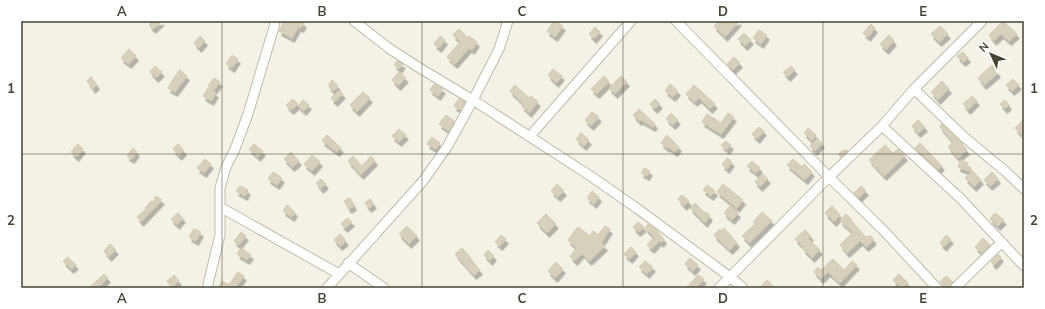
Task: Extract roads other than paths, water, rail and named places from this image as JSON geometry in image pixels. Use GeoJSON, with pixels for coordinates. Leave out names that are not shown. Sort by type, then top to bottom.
{"type":"FeatureCollection","features":[{"type":"Feature","properties":{"kind":"street"},"geometry":{"type":"LineString","coordinates":[[208,288],[220,234],[220,188],[226,167],[235,149],[248,114],[275,21]]}},
{"type":"Feature","properties":{"kind":"street"},"geometry":{"type":"LineString","coordinates":[[354,21],[390,49],[590,175],[743,288]]}},
{"type":"Feature","properties":{"kind":"street"},"geometry":{"type":"LineString","coordinates":[[327,288],[423,181],[447,147],[499,49],[508,21]]}},
{"type":"Feature","properties":{"kind":"street"},"geometry":{"type":"LineString","coordinates":[[530,136],[631,21]]}},
{"type":"Feature","properties":{"kind":"street"},"geometry":{"type":"LineString","coordinates":[[676,21],[884,231],[937,288]]}},
{"type":"Feature","properties":{"kind":"street"},"geometry":{"type":"LineString","coordinates":[[719,288],[882,126],[914,89],[982,21]]}},
{"type":"Feature","properties":{"kind":"street"},"geometry":{"type":"LineString","coordinates":[[914,89],[1024,189]]}},
{"type":"Feature","properties":{"kind":"street"},"geometry":{"type":"LineString","coordinates":[[882,126],[960,198],[1024,266]]}},
{"type":"Feature","properties":{"kind":"street"},"geometry":{"type":"LineString","coordinates":[[220,207],[339,274]]}},
{"type":"Feature","properties":{"kind":"street"},"geometry":{"type":"LineString","coordinates":[[955,288],[1002,242]]}},
{"type":"Feature","properties":{"kind":"street"},"geometry":{"type":"LineString","coordinates":[[348,263],[384,288]]}}]}
